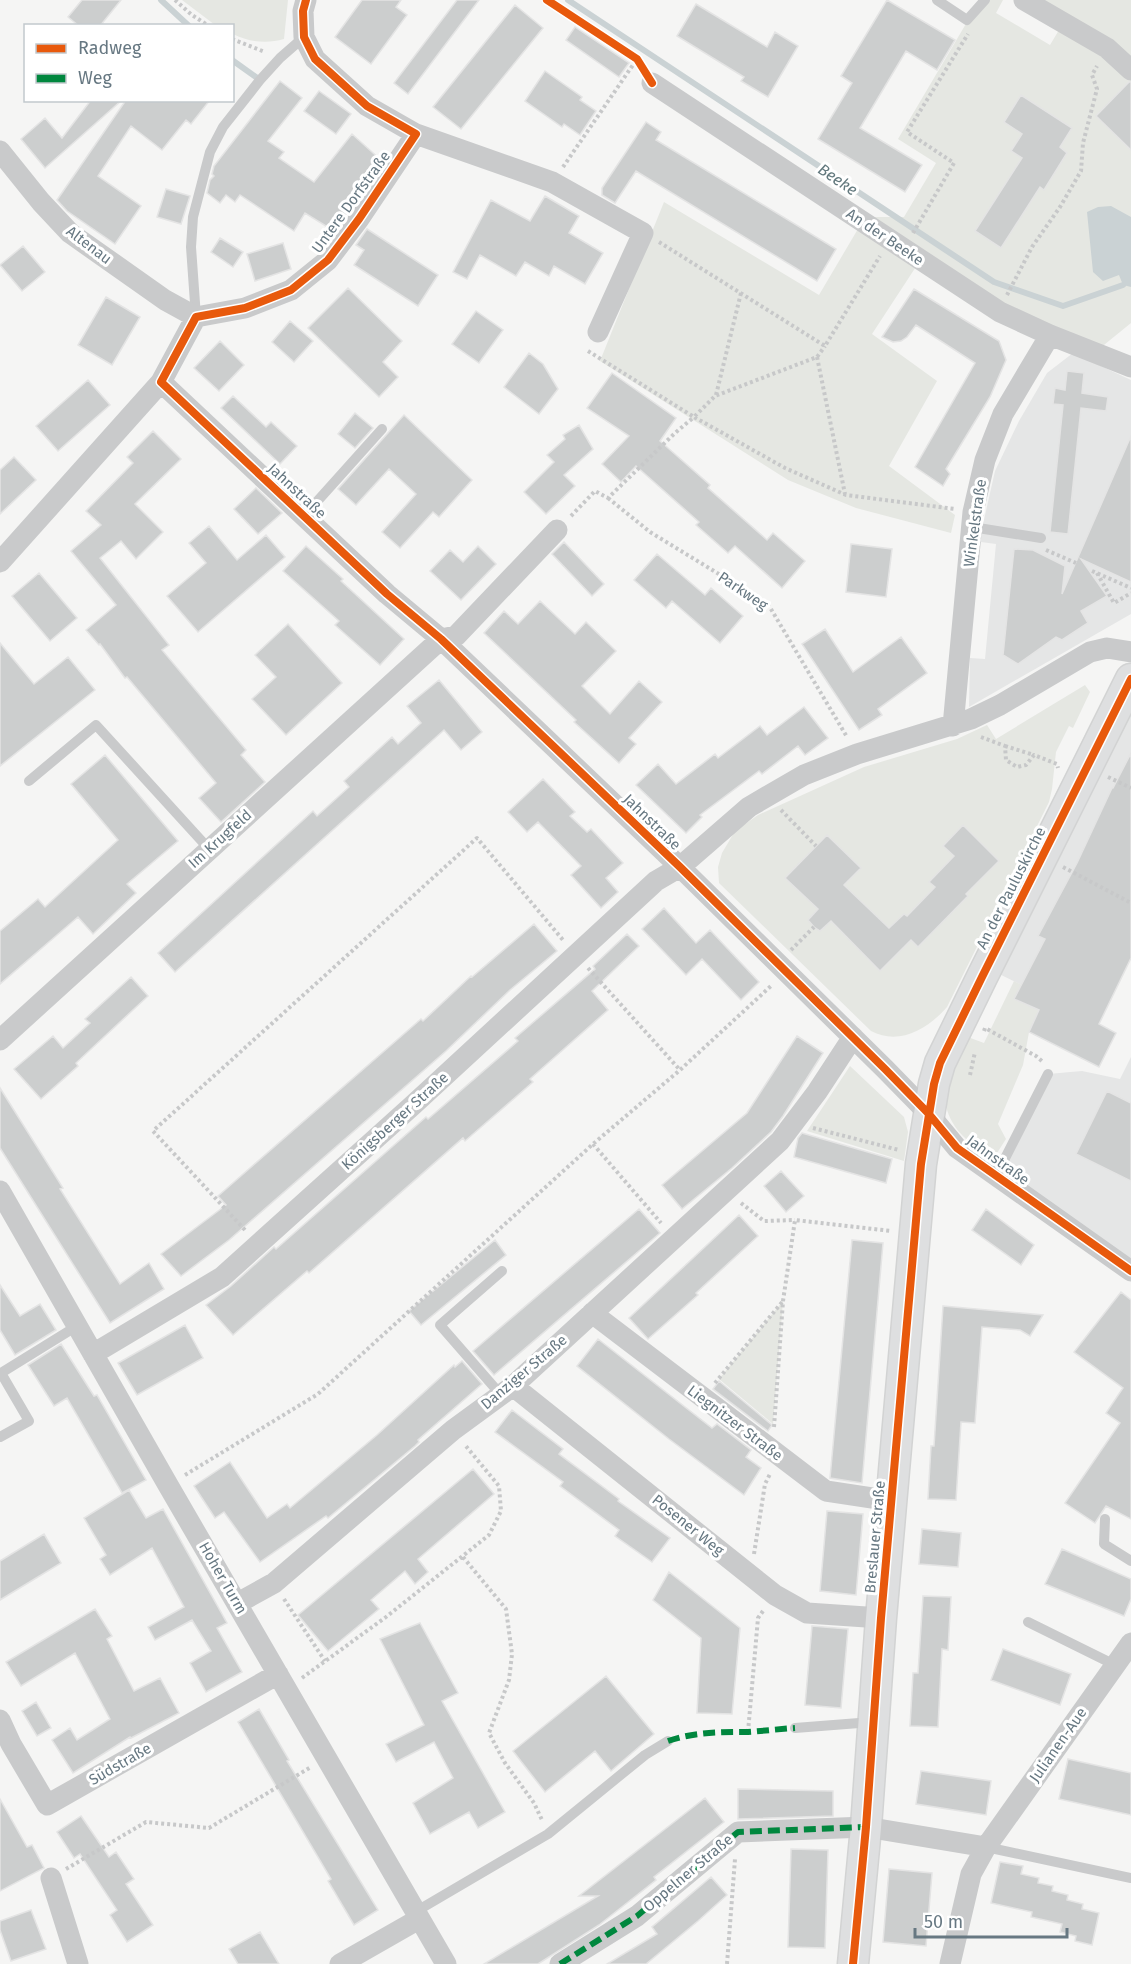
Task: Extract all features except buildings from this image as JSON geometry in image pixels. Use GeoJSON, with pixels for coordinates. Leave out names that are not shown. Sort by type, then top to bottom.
{"type":"FeatureCollection","features":[{"type":"Feature","properties":{"kind":"street"},"geometry":{"type":"LineString","coordinates":[[306,0],[303,11],[304,37],[315,59],[366,106],[416,134],[552,182],[643,232],[598,332]]}},
{"type":"Feature","properties":{"kind":"street"},"geometry":{"type":"LineString","coordinates":[[1024,0],[1107,48],[1131,70]]}},
{"type":"Feature","properties":{"kind":"street","name":"An der Beeke"},"geometry":{"type":"LineString","coordinates":[[652,83],[1000,312],[1050,335],[1131,367]]}},
{"type":"Feature","properties":{"kind":"street","name":"Untere Dorfstraße"},"geometry":{"type":"LineString","coordinates":[[196,317],[244,308],[291,290],[328,260],[359,219],[416,134]]}},
{"type":"Feature","properties":{"kind":"street","name":"Altenau"},"geometry":{"type":"LineString","coordinates":[[0,151],[40,202],[70,233],[165,300],[196,317]]}},
{"type":"Feature","properties":{"kind":"street"},"geometry":{"type":"LineString","coordinates":[[0,562],[161,382],[196,317]]}},
{"type":"Feature","properties":{"kind":"street","name":"Winkelstraße"},"geometry":{"type":"LineString","coordinates":[[953,726],[973,520],[985,460],[995,430],[1016,390],[1050,335]]}},
{"type":"Feature","properties":{"kind":"street","name":"Jahnstraße"},"geometry":{"type":"LineString","coordinates":[[161,382],[387,594],[441,639],[680,867],[928,1113],[957,1148],[1131,1271]]}},
{"type":"Feature","properties":{"kind":"street"},"geometry":{"type":"LineString","coordinates":[[441,639],[456,636],[557,530]]}},
{"type":"Feature","properties":{"kind":"street","name":"Im Krugfeld"},"geometry":{"type":"LineString","coordinates":[[0,1041],[441,639]]}},
{"type":"Feature","properties":{"kind":"street"},"geometry":{"type":"LineString","coordinates":[[680,867],[749,807],[804,775],[857,753],[953,726],[1000,705],[1090,652],[1107,648],[1131,652]]}},
{"type":"Feature","properties":{"kind":"street","name":"An der Pauluskirche"},"geometry":{"type":"LineString","coordinates":[[928,1113],[940,1063],[1131,679]]}},
{"type":"Feature","properties":{"kind":"street","name":"Königsberger Straße"},"geometry":{"type":"LineString","coordinates":[[93,1354],[222,1277],[656,881],[680,867]]}},
{"type":"Feature","properties":{"kind":"street","name":"Danziger Straße"},"geometry":{"type":"LineString","coordinates":[[238,1603],[274,1583],[453,1430],[507,1390],[780,1141],[795,1123],[853,1037]]}},
{"type":"Feature","properties":{"kind":"street","name":"Breslauer Straße"},"geometry":{"type":"LineString","coordinates":[[854,1964],[881,1618],[922,1155],[928,1113]]}},
{"type":"Feature","properties":{"kind":"street","name":"Hoher Turm"},"geometry":{"type":"LineString","coordinates":[[0,1191],[446,1964]]}},
{"type":"Feature","properties":{"kind":"street","name":"Liegnitzer Straße"},"geometry":{"type":"LineString","coordinates":[[591,1313],[826,1491],[892,1501]]}},
{"type":"Feature","properties":{"kind":"street","name":"Posener Weg"},"geometry":{"type":"LineString","coordinates":[[507,1390],[745,1570],[775,1596],[807,1613],[881,1618]]}},
{"type":"Feature","properties":{"kind":"street","name":"Julianen-Aue"},"geometry":{"type":"LineString","coordinates":[[950,1964],[971,1874],[986,1847],[1131,1643]]}},
{"type":"Feature","properties":{"kind":"street","name":"Südstraße"},"geometry":{"type":"LineString","coordinates":[[0,1720],[11,1744],[47,1805],[278,1674]]}},
{"type":"Feature","properties":{"kind":"street"},"geometry":{"type":"LineString","coordinates":[[866,1827],[986,1847]]}},
{"type":"Feature","properties":{"kind":"street","name":"Oppelner Straße"},"geometry":{"type":"LineString","coordinates":[[560,1964],[637,1916],[738,1832],[866,1827]]}},
{"type":"Feature","properties":{"kind":"street"},"geometry":{"type":"LineString","coordinates":[[51,1878],[78,1964]]}},
{"type":"Feature","properties":{"kind":"street"},"geometry":{"type":"LineString","coordinates":[[340,1964],[417,1916]]}},
{"type":"Feature","properties":{"kind":"lane"},"geometry":{"type":"LineString","coordinates":[[937,0],[967,20],[985,0]]}},
{"type":"Feature","properties":{"kind":"lane"},"geometry":{"type":"LineString","coordinates":[[196,317],[191,247],[193,217],[210,152],[223,128],[280,58],[304,37]]}},
{"type":"Feature","properties":{"kind":"lane"},"geometry":{"type":"LineString","coordinates":[[304,516],[382,429]]}},
{"type":"Feature","properties":{"kind":"lane"},"geometry":{"type":"LineString","coordinates":[[973,520],[1041,538]]}},
{"type":"Feature","properties":{"kind":"lane"},"geometry":{"type":"LineString","coordinates":[[30,781],[96,725],[209,849]]}},
{"type":"Feature","properties":{"kind":"lane"},"geometry":{"type":"LineString","coordinates":[[996,1176],[1048,1074]]}},
{"type":"Feature","properties":{"kind":"lane"},"geometry":{"type":"LineString","coordinates":[[502,1271],[440,1325],[507,1390]]}},
{"type":"Feature","properties":{"kind":"lane"},"geometry":{"type":"LineString","coordinates":[[0,1437],[29,1421],[1,1372],[77,1326]]}},
{"type":"Feature","properties":{"kind":"lane"},"geometry":{"type":"LineString","coordinates":[[1105,1520],[1104,1544],[1131,1561]]}},
{"type":"Feature","properties":{"kind":"lane"},"geometry":{"type":"LineString","coordinates":[[1028,1622],[1114,1665]]}},
{"type":"Feature","properties":{"kind":"lane"},"geometry":{"type":"LineString","coordinates":[[795,1728],[873,1722]]}},
{"type":"Feature","properties":{"kind":"lane"},"geometry":{"type":"LineString","coordinates":[[417,1916],[548,1834],[645,1755],[668,1742]]}},
{"type":"Feature","properties":{"kind":"lane"},"geometry":{"type":"LineString","coordinates":[[986,1847],[1131,1878]]}},
{"type":"Feature","properties":{"kind":"path"},"geometry":{"type":"LineString","coordinates":[[175,0],[206,24]]}},
{"type":"Feature","properties":{"kind":"path"},"geometry":{"type":"LineString","coordinates":[[234,40],[280,58]]}},
{"type":"Feature","properties":{"kind":"path"},"geometry":{"type":"LineString","coordinates":[[1013,282],[1032,247],[1060,207],[1081,171],[1083,143],[1097,89],[1092,75],[1107,48]]}},
{"type":"Feature","properties":{"kind":"path"},"geometry":{"type":"LineString","coordinates":[[552,182],[637,58]]}},
{"type":"Feature","properties":{"kind":"path"},"geometry":{"type":"LineString","coordinates":[[643,232],[825,346]]}},
{"type":"Feature","properties":{"kind":"path"},"geometry":{"type":"LineString","coordinates":[[557,530],[595,491],[608,498],[715,396],[817,357],[889,240]]}},
{"type":"Feature","properties":{"kind":"path"},"geometry":{"type":"LineString","coordinates":[[715,396],[741,293]]}},
{"type":"Feature","properties":{"kind":"path"},"geometry":{"type":"LineString","coordinates":[[598,332],[588,351],[694,417],[785,468],[846,495],[973,520]]}},
{"type":"Feature","properties":{"kind":"path"},"geometry":{"type":"LineString","coordinates":[[817,357],[846,495]]}},
{"type":"Feature","properties":{"kind":"path"},"geometry":{"type":"LineString","coordinates":[[1041,538],[1041,548],[1076,563]]}},
{"type":"Feature","properties":{"kind":"path"},"geometry":{"type":"LineString","coordinates":[[1092,571],[1131,588]]}},
{"type":"Feature","properties":{"kind":"path"},"geometry":{"type":"LineString","coordinates":[[1097,573],[1114,603],[1131,593]]}},
{"type":"Feature","properties":{"kind":"path"},"geometry":{"type":"LineString","coordinates":[[953,726],[1057,764],[1058,776]]}},
{"type":"Feature","properties":{"kind":"path"},"geometry":{"type":"LineString","coordinates":[[1005,746],[1006,760],[1017,767],[1023,767],[1029,763],[1034,755]]}},
{"type":"Feature","properties":{"kind":"path"},"geometry":{"type":"LineString","coordinates":[[768,796],[816,846]]}},
{"type":"Feature","properties":{"kind":"path"},"geometry":{"type":"LineString","coordinates":[[258,1244],[153,1131],[477,837],[576,955],[680,1070]]}},
{"type":"Feature","properties":{"kind":"path"},"geometry":{"type":"LineString","coordinates":[[1041,856],[1131,903]]}},
{"type":"Feature","properties":{"kind":"path"},"geometry":{"type":"LineString","coordinates":[[168,1485],[318,1394],[593,1144],[680,1070],[782,968],[814,927]]}},
{"type":"Feature","properties":{"kind":"path"},"geometry":{"type":"LineString","coordinates":[[981,1038],[986,1028],[1036,1056],[1043,1062],[1048,1074]]}},
{"type":"Feature","properties":{"kind":"path"},"geometry":{"type":"LineString","coordinates":[[970,1075],[977,1047]]}},
{"type":"Feature","properties":{"kind":"path"},"geometry":{"type":"LineString","coordinates":[[795,1123],[908,1153]]}},
{"type":"Feature","properties":{"kind":"path"},"geometry":{"type":"LineString","coordinates":[[593,1144],[674,1237]]}},
{"type":"Feature","properties":{"kind":"path"},"geometry":{"type":"LineString","coordinates":[[724,1190],[764,1221],[795,1220],[916,1234]]}},
{"type":"Feature","properties":{"kind":"path"},"geometry":{"type":"LineString","coordinates":[[745,1570],[756,1551],[765,1484],[779,1456],[773,1424],[783,1301],[795,1220]]}},
{"type":"Feature","properties":{"kind":"path"},"geometry":{"type":"LineString","coordinates":[[703,1398],[783,1301]]}},
{"type":"Feature","properties":{"kind":"path"},"geometry":{"type":"LineString","coordinates":[[308,1674],[489,1535],[501,1511],[499,1486],[453,1430]]}},
{"type":"Feature","properties":{"kind":"path"},"geometry":{"type":"LineString","coordinates":[[463,1557],[506,1609],[512,1654],[509,1680],[489,1733],[505,1763],[534,1803],[548,1834]]}},
{"type":"Feature","properties":{"kind":"path"},"geometry":{"type":"LineString","coordinates":[[274,1583],[325,1661]]}},
{"type":"Feature","properties":{"kind":"path"},"geometry":{"type":"LineString","coordinates":[[748,1731],[758,1618],[775,1596]]}},
{"type":"Feature","properties":{"kind":"path"},"geometry":{"type":"LineString","coordinates":[[51,1878],[146,1822],[209,1828],[327,1758]]}},
{"type":"Feature","properties":{"kind":"path"},"geometry":{"type":"LineString","coordinates":[[727,1964],[738,1832]]}},
{"type":"Feature","properties":{"kind":"shaded area"},"geometry":{"type":"Polygon","coordinates":[[[182,0],[288,0],[284,39],[278,41],[264,42],[239,37],[234,34],[234,24],[214,24],[182,0]]]}},
{"type":"Feature","properties":{"kind":"shaded area"},"geometry":{"type":"Polygon","coordinates":[[[980,0],[1003,0],[996,13],[1050,45],[1062,25],[1131,75],[1131,323],[1099,349],[1010,311],[923,256],[872,334],[937,381],[889,466],[955,515],[951,533],[856,508],[788,480],[600,361],[664,202],[819,295],[865,217],[904,217],[936,163],[898,139],[980,0]]]}},
{"type":"Feature","properties":{"kind":"shaded area"},"geometry":{"type":"Polygon","coordinates":[[[1027,0],[1131,0],[1131,68],[1027,0]]]}},
{"type":"Feature","properties":{"kind":"shaded area"},"geometry":{"type":"Polygon","coordinates":[[[1111,206],[1131,217],[1131,287],[1123,285],[1119,275],[1103,281],[1093,272],[1087,212],[1098,207],[1111,206]]]}},
{"type":"Feature","properties":{"kind":"shaded area"},"geometry":{"type":"Polygon","coordinates":[[[1073,353],[1131,380],[1131,614],[969,707],[970,658],[985,659],[996,544],[981,542],[981,533],[995,471],[1019,421],[1047,373],[1073,353]]]}},
{"type":"Feature","properties":{"kind":"shaded area"},"geometry":{"type":"Polygon","coordinates":[[[1085,685],[1090,692],[1073,728],[1069,726],[1056,752],[1049,802],[947,1007],[922,1028],[902,1036],[892,1037],[871,1031],[719,883],[718,867],[722,853],[735,831],[758,815],[864,767],[957,739],[987,725],[996,739],[1085,685]]]}},
{"type":"Feature","properties":{"kind":"shaded area"},"geometry":{"type":"Polygon","coordinates":[[[1131,686],[1131,862],[1062,1005],[991,970],[1131,686]]]}},
{"type":"Feature","properties":{"kind":"shaded area"},"geometry":{"type":"Polygon","coordinates":[[[1014,981],[1045,997],[1029,1032],[1023,1065],[998,1124],[1006,1139],[997,1153],[986,1155],[964,1137],[952,1122],[948,1114],[945,1095],[965,1036],[984,1043],[1014,981]]]}},
{"type":"Feature","properties":{"kind":"shaded area"},"geometry":{"type":"Polygon","coordinates":[[[1131,1057],[1131,1271],[996,1176],[1048,1074],[1082,1071],[1120,1079],[1131,1057]]]}},
{"type":"Feature","properties":{"kind":"shaded area"},"geometry":{"type":"Polygon","coordinates":[[[850,1066],[904,1117],[908,1132],[904,1161],[807,1131],[850,1066]]]}},
{"type":"Feature","properties":{"kind":"shaded area"},"geometry":{"type":"Polygon","coordinates":[[[783,1301],[773,1424],[719,1379],[783,1301]]]}},
{"type":"Feature","properties":{"kind":"waterway"},"geometry":{"type":"LineString","coordinates":[[161,0],[187,24]]}},
{"type":"Feature","properties":{"kind":"waterway","name":"Beeke"},"geometry":{"type":"LineString","coordinates":[[568,0],[994,282],[1063,306],[1123,285]]}},
{"type":"Feature","properties":{"kind":"waterway"},"geometry":{"type":"LineString","coordinates":[[234,61],[260,80]]}},
{"type":"Feature","properties":{"kind":"marked path"},"geometry":{"type":"LineString","coordinates":[[668,1741],[708,1733],[795,1728]]}},
{"type":"Feature","properties":{"kind":"marked path"},"geometry":{"type":"LineString","coordinates":[[560,1964],[637,1916],[738,1832],[866,1827]]}},
{"type":"Feature","properties":{"kind":"cycle path"},"geometry":{"type":"LineString","coordinates":[[306,0],[303,11],[304,37],[315,59],[367,106],[416,134],[359,219],[328,260],[291,290],[245,308],[196,317],[161,382],[387,594],[441,639],[680,867],[885,1069],[928,1113],[957,1148],[1131,1271]]}},
{"type":"Feature","properties":{"kind":"cycle path"},"geometry":{"type":"LineString","coordinates":[[547,0],[637,59],[652,83]]}},
{"type":"Feature","properties":{"kind":"cycle path"},"geometry":{"type":"LineString","coordinates":[[853,1964],[921,1164],[934,1084],[940,1063],[1131,679]]}}]}
